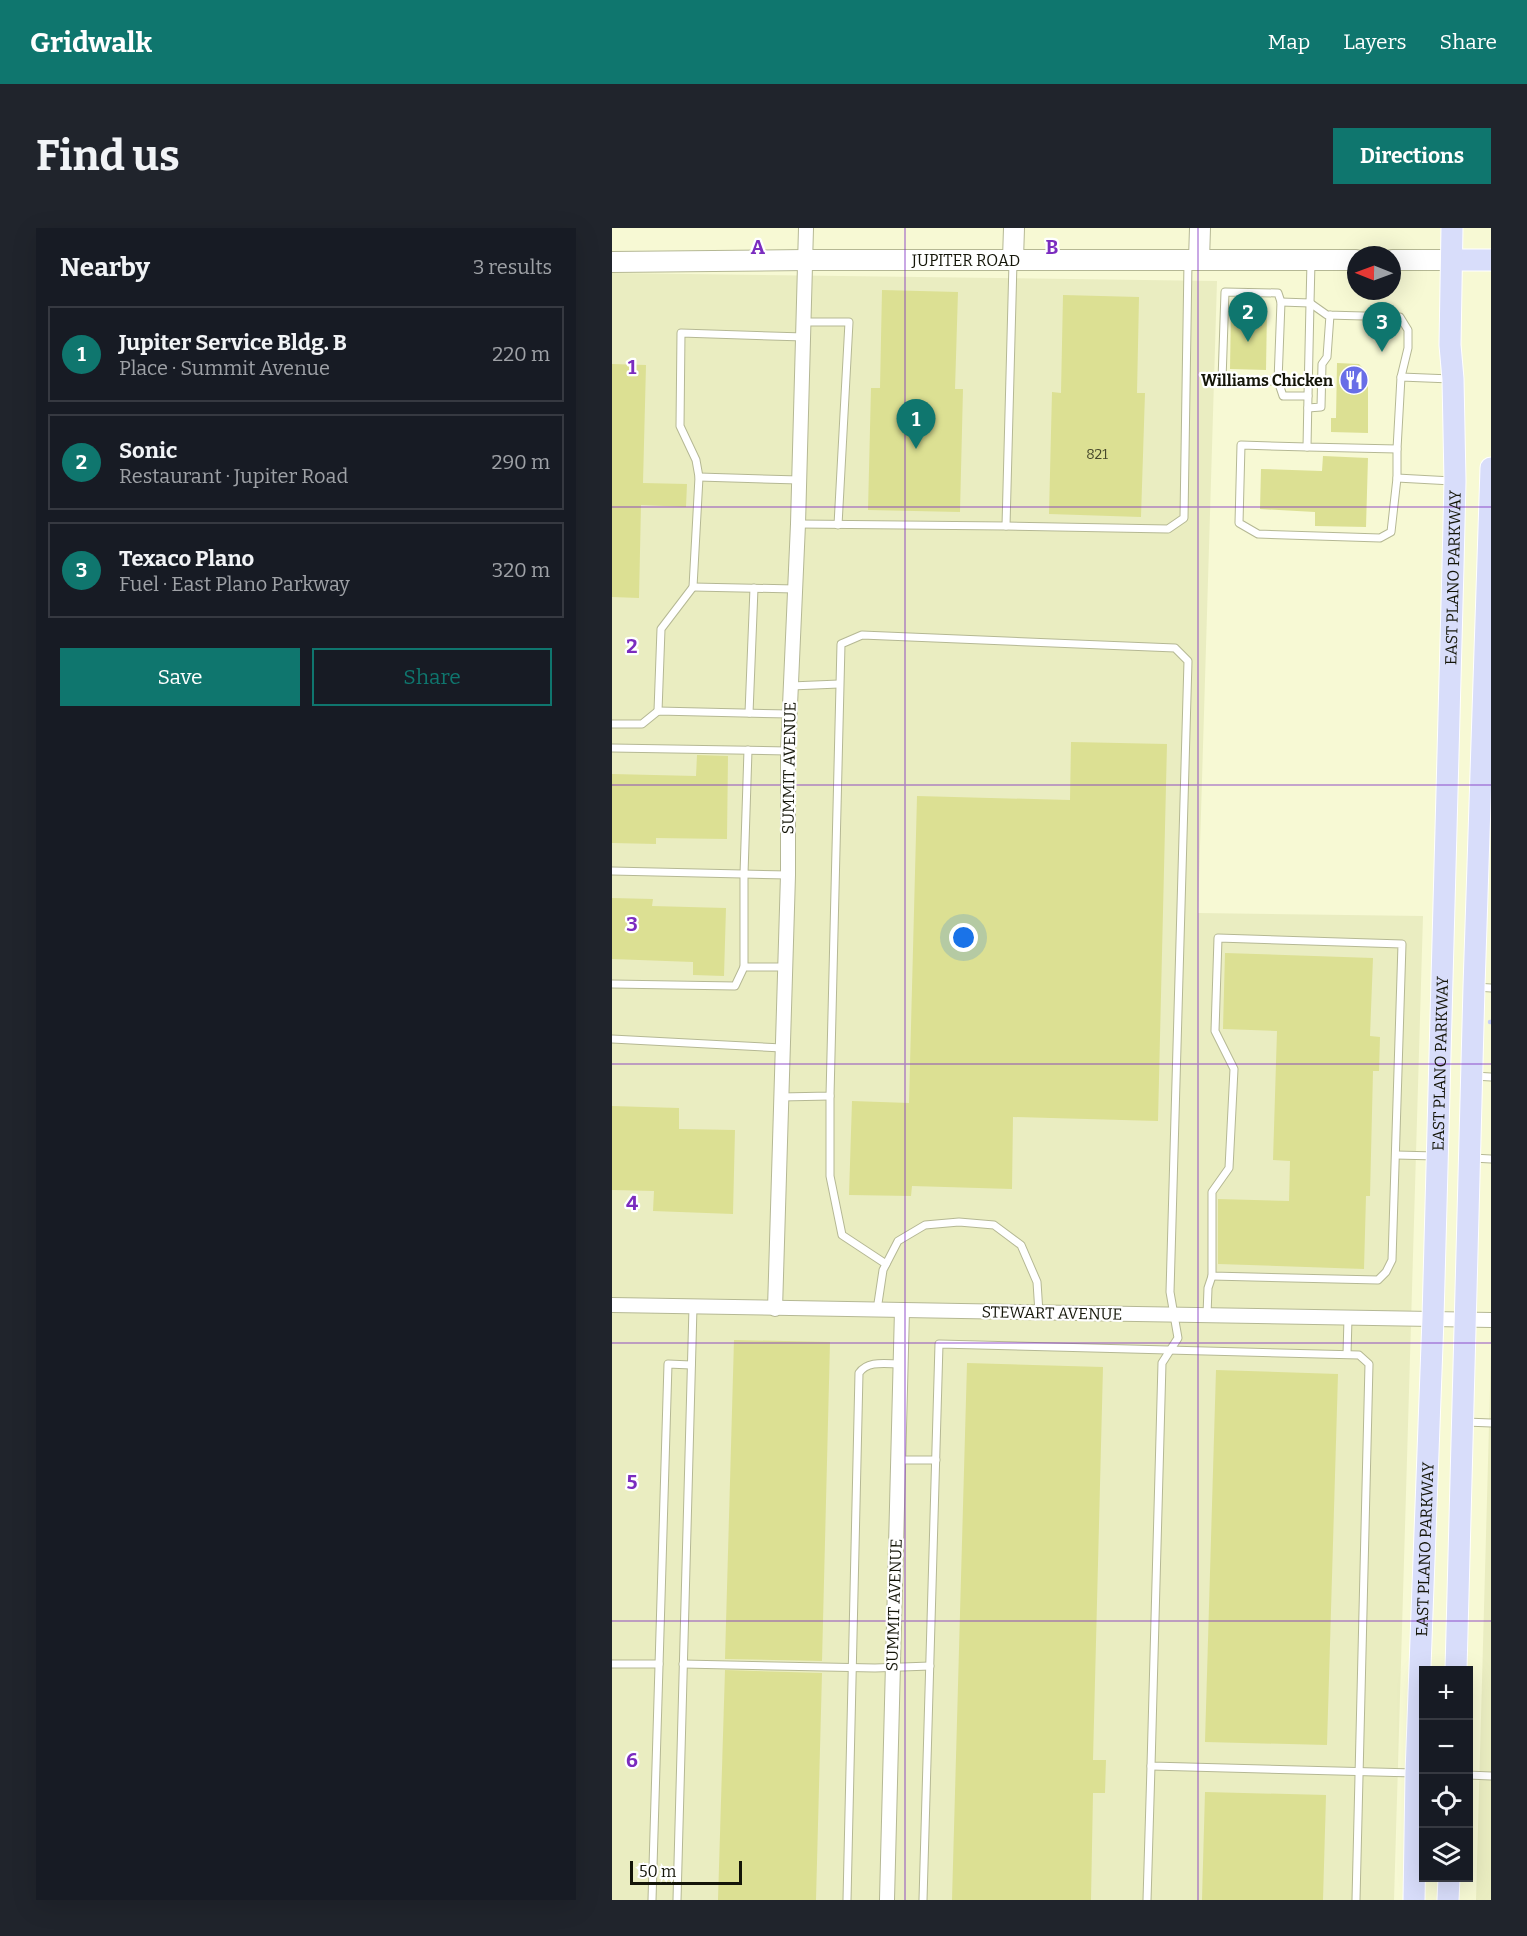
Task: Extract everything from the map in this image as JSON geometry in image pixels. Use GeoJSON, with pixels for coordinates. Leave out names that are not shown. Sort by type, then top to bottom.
{"type":"FeatureCollection","features":[{"type":"Feature","properties":{"kind":"main road"},"geometry":{"type":"LineString","coordinates":[[1013,260],[1014,228]]}},
{"type":"Feature","properties":{"kind":"main road"},"geometry":{"type":"LineString","coordinates":[[1193,260],[1200,228]]}},
{"type":"Feature","properties":{"kind":"main road","name":"EAST PLANO PARKWAY"},"geometry":{"type":"LineString","coordinates":[[1422,1720],[1455,481],[1450,345],[1452,228]]}},
{"type":"Feature","properties":{"kind":"main road","name":"JUPITER ROAD"},"geometry":{"type":"LineString","coordinates":[[612,262],[1347,260]]}},
{"type":"Feature","properties":{"kind":"main road"},"geometry":{"type":"LineString","coordinates":[[1401,260],[1491,260]]}},
{"type":"Feature","properties":{"kind":"main road","name":"EAST PLANO PARKWAY"},"geometry":{"type":"LineString","coordinates":[[1456,1666],[1465,1320],[1480,1158],[1491,468]]}},
{"type":"Feature","properties":{"kind":"main road"},"geometry":{"type":"LineString","coordinates":[[1455,481],[1491,482]]}},
{"type":"Feature","properties":{"kind":"main road"},"geometry":{"type":"LineString","coordinates":[[1442,986],[1482,988]]}},
{"type":"Feature","properties":{"kind":"main road"},"geometry":{"type":"LineString","coordinates":[[1439,1075],[1481,1076]]}},
{"type":"Feature","properties":{"kind":"main road"},"geometry":{"type":"LineString","coordinates":[[1436,1156],[1480,1158]]}},
{"type":"Feature","properties":{"kind":"main road","name":"EAST PLANO PARKWAY"},"geometry":{"type":"LineString","coordinates":[[1414,1900],[1419,1795]]}},
{"type":"Feature","properties":{"kind":"main road"},"geometry":{"type":"LineString","coordinates":[[1448,1900],[1449,1882]]}},
{"type":"Feature","properties":{"kind":"street","name":"SUMMIT AVENUE"},"geometry":{"type":"LineString","coordinates":[[775,1309],[788,875],[789,714],[798,524],[806,228]]}},
{"type":"Feature","properties":{"kind":"street","name":"STEWART AVENUE"},"geometry":{"type":"LineString","coordinates":[[612,1305],[1491,1320]]}},
{"type":"Feature","properties":{"kind":"street","name":"SUMMIT AVENUE"},"geometry":{"type":"LineString","coordinates":[[887,1900],[902,1310]]}},
{"type":"Feature","properties":{"kind":"lane"},"geometry":{"type":"LineString","coordinates":[[1006,526],[1013,260]]}},
{"type":"Feature","properties":{"kind":"lane"},"geometry":{"type":"LineString","coordinates":[[798,524],[1168,529],[1184,518],[1193,260]]}},
{"type":"Feature","properties":{"kind":"lane"},"geometry":{"type":"LineString","coordinates":[[1307,447],[1311,260]]}},
{"type":"Feature","properties":{"kind":"lane"},"geometry":{"type":"LineString","coordinates":[[1278,381],[1222,380],[1225,292],[1278,293],[1281,302],[1278,381],[1282,396],[1308,396]]}},
{"type":"Feature","properties":{"kind":"lane"},"geometry":{"type":"LineString","coordinates":[[1281,302],[1310,303],[1330,315],[1400,317],[1408,330],[1408,348],[1401,377],[1397,478],[1391,532],[1380,538],[1258,534],[1239,523],[1240,445],[1397,449]]}},
{"type":"Feature","properties":{"kind":"lane"},"geometry":{"type":"LineString","coordinates":[[1308,408],[1321,407],[1322,364],[1327,357],[1330,315]]}},
{"type":"Feature","properties":{"kind":"lane"},"geometry":{"type":"LineString","coordinates":[[804,322],[849,322],[838,525]]}},
{"type":"Feature","properties":{"kind":"lane"},"geometry":{"type":"LineString","coordinates":[[658,711],[661,628],[693,587],[699,477],[696,460],[680,426],[681,333],[804,337]]}},
{"type":"Feature","properties":{"kind":"lane"},"geometry":{"type":"LineString","coordinates":[[1401,377],[1453,379]]}},
{"type":"Feature","properties":{"kind":"lane"},"geometry":{"type":"LineString","coordinates":[[699,477],[799,480]]}},
{"type":"Feature","properties":{"kind":"lane"},"geometry":{"type":"LineString","coordinates":[[1397,478],[1455,481]]}},
{"type":"Feature","properties":{"kind":"lane"},"geometry":{"type":"LineString","coordinates":[[693,587],[795,589]]}},
{"type":"Feature","properties":{"kind":"lane"},"geometry":{"type":"LineString","coordinates":[[749,713],[754,588]]}},
{"type":"Feature","properties":{"kind":"lane"},"geometry":{"type":"LineString","coordinates":[[886,1264],[842,1235],[830,1176],[841,644],[862,635],[1175,648],[1188,661],[1170,1292],[1178,1338],[1162,1363],[1147,1900]]}},
{"type":"Feature","properties":{"kind":"lane"},"geometry":{"type":"LineString","coordinates":[[791,686],[839,684]]}},
{"type":"Feature","properties":{"kind":"lane"},"geometry":{"type":"LineString","coordinates":[[612,724],[642,724],[658,711],[789,714]]}},
{"type":"Feature","properties":{"kind":"lane"},"geometry":{"type":"LineString","coordinates":[[612,748],[788,752]]}},
{"type":"Feature","properties":{"kind":"lane"},"geometry":{"type":"LineString","coordinates":[[612,984],[735,986],[744,967],[748,750]]}},
{"type":"Feature","properties":{"kind":"lane"},"geometry":{"type":"LineString","coordinates":[[612,871],[788,875]]}},
{"type":"Feature","properties":{"kind":"lane"},"geometry":{"type":"LineString","coordinates":[[1207,1315],[1208,1288],[1212,1276],[1212,1192],[1229,1168],[1234,1069],[1215,1031],[1218,938],[1402,944],[1392,1260],[1386,1272],[1378,1280],[1212,1276]]}},
{"type":"Feature","properties":{"kind":"lane"},"geometry":{"type":"LineString","coordinates":[[744,967],[785,967]]}},
{"type":"Feature","properties":{"kind":"lane"},"geometry":{"type":"LineString","coordinates":[[612,1039],[782,1048]]}},
{"type":"Feature","properties":{"kind":"lane"},"geometry":{"type":"LineString","coordinates":[[781,1097],[830,1096]]}},
{"type":"Feature","properties":{"kind":"lane"},"geometry":{"type":"LineString","coordinates":[[1396,1155],[1436,1156]]}},
{"type":"Feature","properties":{"kind":"lane"},"geometry":{"type":"LineString","coordinates":[[877,1310],[883,1270],[898,1241],[925,1225],[959,1222],[994,1225],[1021,1245],[1037,1282],[1039,1313]]}},
{"type":"Feature","properties":{"kind":"lane"},"geometry":{"type":"LineString","coordinates":[[676,1900],[693,1307]]}},
{"type":"Feature","properties":{"kind":"lane"},"geometry":{"type":"LineString","coordinates":[[1347,1354],[1348,1317]]}},
{"type":"Feature","properties":{"kind":"lane"},"geometry":{"type":"LineString","coordinates":[[923,1900],[939,1344],[1347,1354],[1359,1355],[1369,1364],[1356,1900]]}},
{"type":"Feature","properties":{"kind":"lane"},"geometry":{"type":"LineString","coordinates":[[652,1900],[668,1364],[691,1365]]}},
{"type":"Feature","properties":{"kind":"lane"},"geometry":{"type":"LineString","coordinates":[[847,1900],[859,1373],[862,1368],[870,1364],[901,1364]]}},
{"type":"Feature","properties":{"kind":"lane"},"geometry":{"type":"LineString","coordinates":[[1464,1421],[1491,1423]]}},
{"type":"Feature","properties":{"kind":"lane"},"geometry":{"type":"LineString","coordinates":[[898,1460],[936,1460]]}},
{"type":"Feature","properties":{"kind":"lane"},"geometry":{"type":"LineString","coordinates":[[612,1664],[659,1664]]}},
{"type":"Feature","properties":{"kind":"lane"},"geometry":{"type":"LineString","coordinates":[[683,1664],[930,1666]]}},
{"type":"Feature","properties":{"kind":"lane"},"geometry":{"type":"LineString","coordinates":[[1151,1766],[1419,1774]]}},
{"type":"Feature","properties":{"kind":"lane"},"geometry":{"type":"LineString","coordinates":[[1473,1775],[1491,1776]]}},
{"type":"Feature","properties":{"kind":"shaded area"},"geometry":{"type":"Polygon","coordinates":[[[612,273],[1217,281],[1198,913],[1423,916],[1394,1900],[612,1900],[612,273]]]}},
{"type":"Feature","properties":{"kind":"shaded area"},"geometry":{"type":"Polygon","coordinates":[[[1491,1353],[1491,1900],[1476,1900],[1491,1353]]]}},
{"type":"Feature","properties":{"kind":"building"},"geometry":{"type":"Polygon","coordinates":[[[882,290],[958,292],[955,389],[963,389],[960,512],[868,510],[871,388],[880,388],[882,290]]]}},
{"type":"Feature","properties":{"kind":"building"},"geometry":{"type":"Polygon","coordinates":[[[1063,295],[1139,297],[1137,393],[1145,393],[1141,517],[1049,514],[1052,392],[1061,393],[1063,295]]]}},
{"type":"Feature","properties":{"kind":"building"},"geometry":{"type":"Polygon","coordinates":[[[1231,309],[1267,309],[1266,370],[1230,369],[1231,309]]]}},
{"type":"Feature","properties":{"kind":"building"},"geometry":{"type":"Polygon","coordinates":[[[1337,363],[1359,364],[1368,374],[1368,433],[1331,432],[1331,418],[1336,418],[1337,363]]]}},
{"type":"Feature","properties":{"kind":"building"},"geometry":{"type":"Polygon","coordinates":[[[612,364],[646,365],[643,483],[687,484],[686,507],[641,505],[639,598],[612,597],[612,364]]]}},
{"type":"Feature","properties":{"kind":"building"},"geometry":{"type":"Polygon","coordinates":[[[1323,456],[1368,458],[1366,527],[1315,526],[1315,512],[1260,509],[1261,469],[1322,471],[1323,456]]]}},
{"type":"Feature","properties":{"kind":"building"},"geometry":{"type":"Polygon","coordinates":[[[1071,742],[1167,744],[1158,1121],[1013,1117],[1012,1189],[912,1186],[911,1196],[849,1195],[852,1101],[909,1103],[917,796],[1070,800],[1071,742]]]}},
{"type":"Feature","properties":{"kind":"building"},"geometry":{"type":"Polygon","coordinates":[[[697,755],[728,756],[727,839],[656,838],[656,844],[612,843],[612,774],[696,776],[697,755]]]}},
{"type":"Feature","properties":{"kind":"building"},"geometry":{"type":"Polygon","coordinates":[[[612,898],[653,899],[652,906],[726,908],[724,976],[693,975],[693,962],[612,959],[612,898]]]}},
{"type":"Feature","properties":{"kind":"building"},"geometry":{"type":"Polygon","coordinates":[[[1225,953],[1373,958],[1370,1036],[1380,1037],[1379,1071],[1373,1071],[1370,1196],[1366,1196],[1364,1269],[1218,1264],[1218,1199],[1289,1201],[1290,1161],[1273,1160],[1277,1031],[1223,1029],[1225,953]]]}},
{"type":"Feature","properties":{"kind":"building"},"geometry":{"type":"Polygon","coordinates":[[[612,1106],[679,1108],[679,1129],[735,1130],[733,1214],[653,1211],[654,1191],[612,1190],[612,1106]]]}},
{"type":"Feature","properties":{"kind":"building"},"geometry":{"type":"Polygon","coordinates":[[[734,1340],[830,1342],[822,1661],[725,1659],[734,1340]]]}},
{"type":"Feature","properties":{"kind":"building"},"geometry":{"type":"Polygon","coordinates":[[[967,1363],[1103,1367],[1093,1760],[1106,1760],[1105,1793],[1093,1793],[1091,1900],[952,1900],[967,1363]]]}},
{"type":"Feature","properties":{"kind":"building"},"geometry":{"type":"Polygon","coordinates":[[[1216,1370],[1338,1374],[1327,1745],[1205,1742],[1216,1370]]]}},
{"type":"Feature","properties":{"kind":"building"},"geometry":{"type":"Polygon","coordinates":[[[725,1670],[822,1673],[816,1900],[718,1900],[725,1670]]]}},
{"type":"Feature","properties":{"kind":"building"},"geometry":{"type":"Polygon","coordinates":[[[1205,1792],[1326,1795],[1323,1900],[1202,1900],[1205,1792]]]}},
{"type":"Feature","properties":{"kind":"place","name":"Sonic"},"geometry":{"type":"Point","coordinates":[1248,342]}},
{"type":"Feature","properties":{"kind":"place","name":"Texaco Plano"},"geometry":{"type":"Point","coordinates":[1382,352]}},
{"type":"Feature","properties":{"kind":"place","name":"Williams Chicken"},"geometry":{"type":"Point","coordinates":[1354,380]}},
{"type":"Feature","properties":{"kind":"place","name":"Jupiter Service Bldg. B"},"geometry":{"type":"Point","coordinates":[916,449]}}]}
